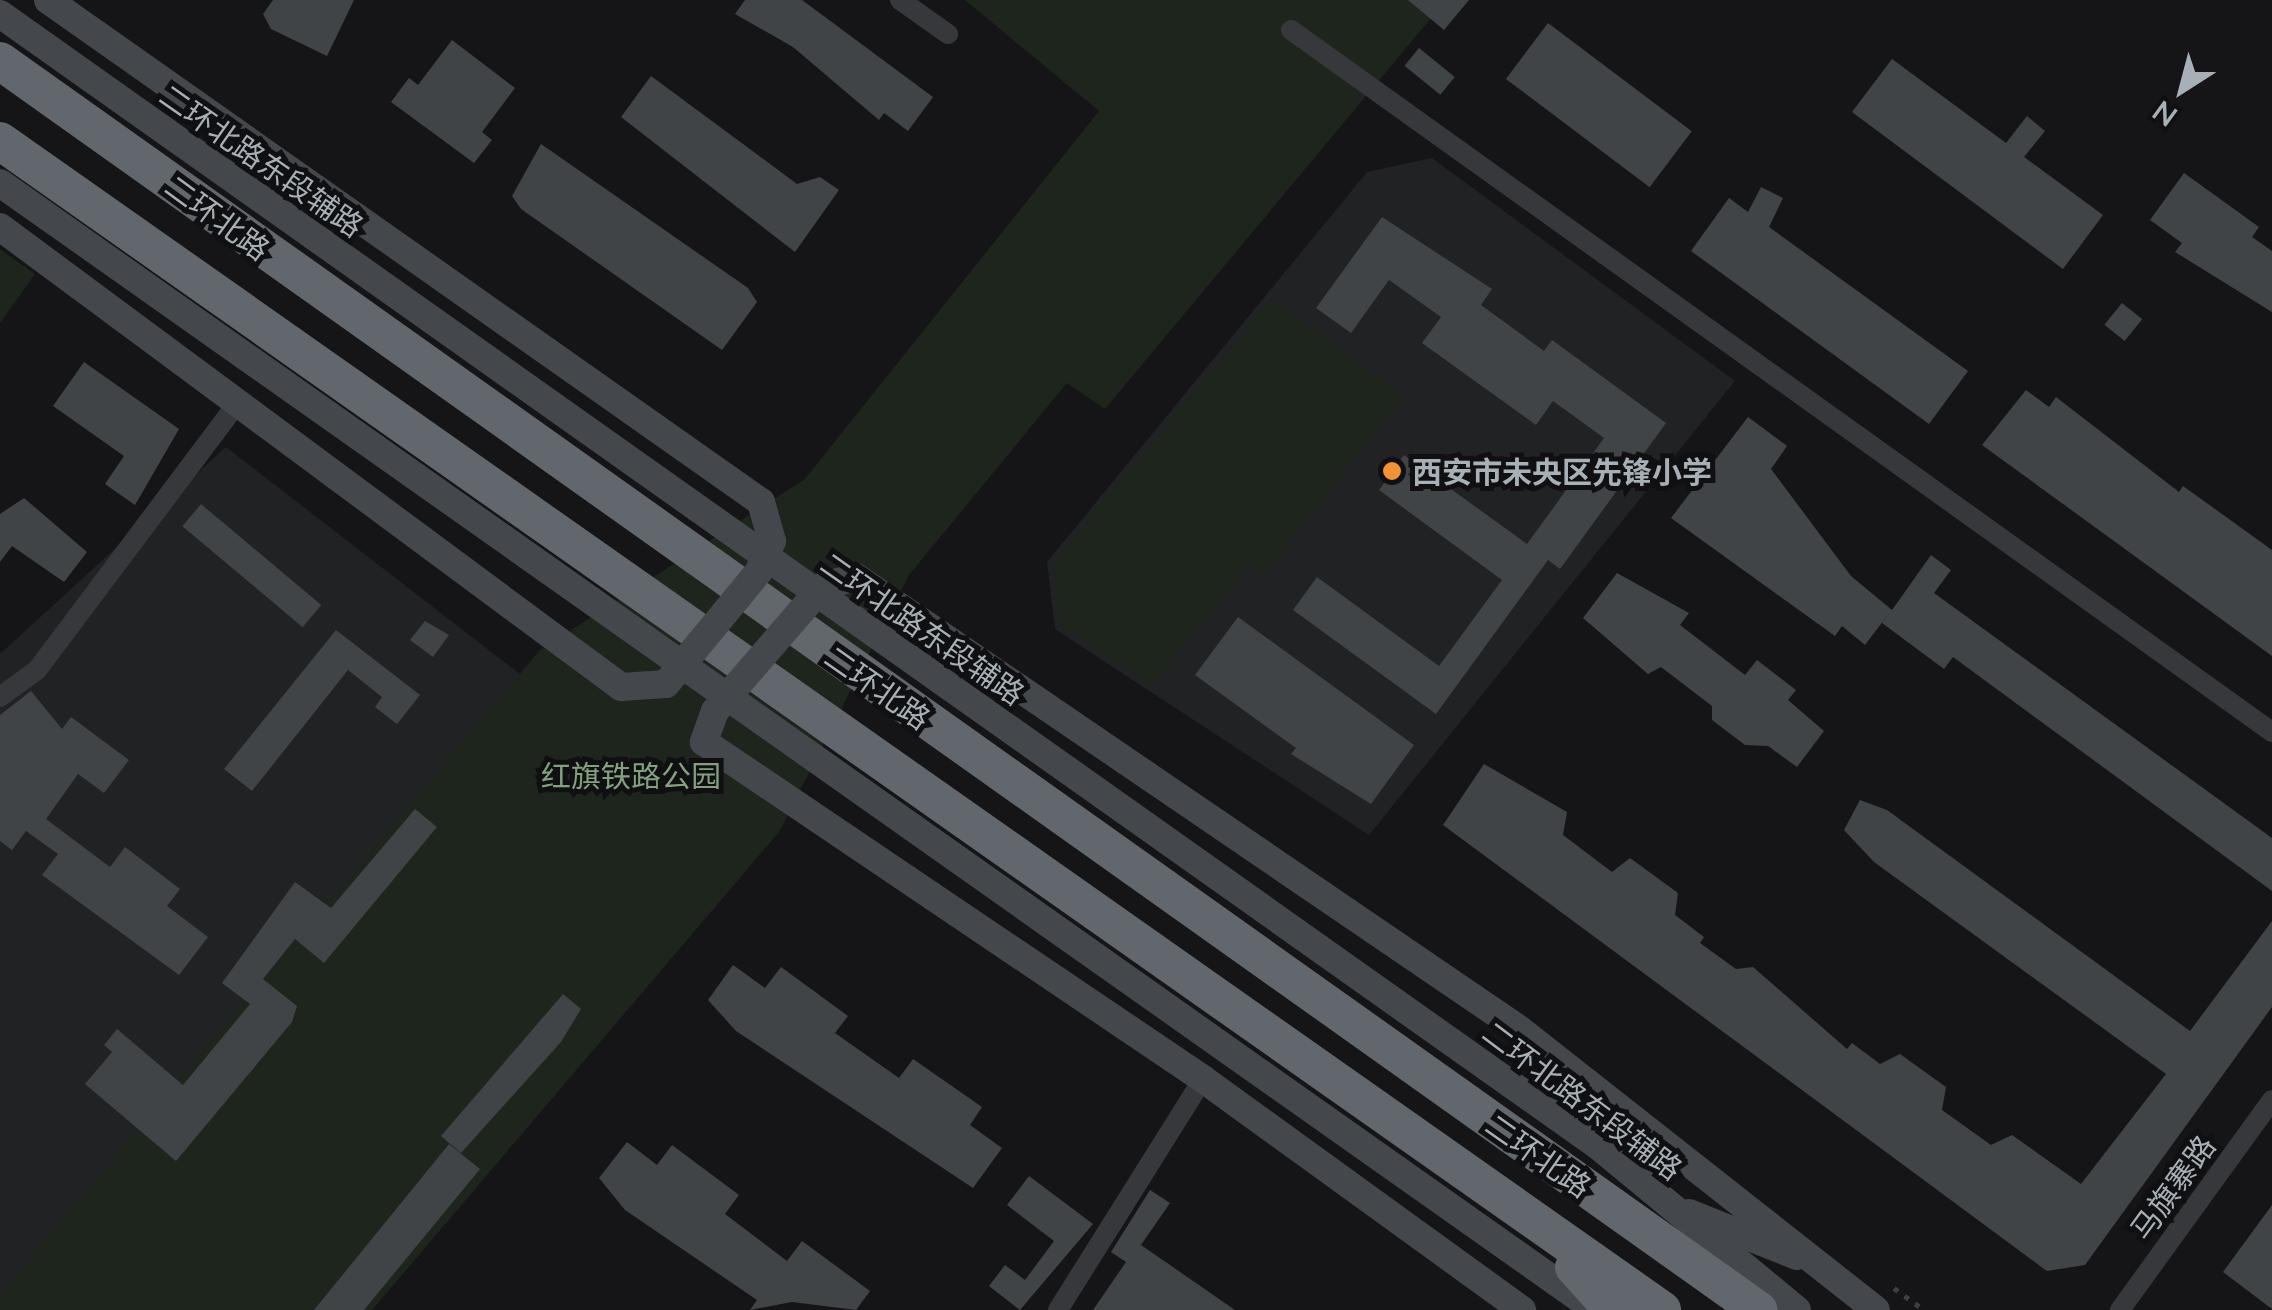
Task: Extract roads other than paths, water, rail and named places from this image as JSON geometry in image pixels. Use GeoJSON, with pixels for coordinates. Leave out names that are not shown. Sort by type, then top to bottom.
{"type":"FeatureCollection","features":[{"type":"Feature","properties":{"kind":"highway","name":"二环北路"},"geometry":{"type":"LineString","coordinates":[[0,61],[1769,1302]]}},
{"type":"Feature","properties":{"kind":"highway","name":"二环北路"},"geometry":{"type":"LineString","coordinates":[[0,141],[1662,1310]]}},
{"type":"Feature","properties":{"kind":"highway"},"geometry":{"type":"LineString","coordinates":[[1525,1213],[1613,1310]]}},
{"type":"Feature","properties":{"kind":"main road"},"geometry":{"type":"LineString","coordinates":[[0,227],[621,687],[666,684],[759,571],[772,541],[761,502],[48,0]]}},
{"type":"Feature","properties":{"kind":"main road","name":"二环北路东段辅路"},"geometry":{"type":"LineString","coordinates":[[0,14],[1597,1145],[1667,1204],[1769,1302],[1798,1310]]}},
{"type":"Feature","properties":{"kind":"main road"},"geometry":{"type":"LineString","coordinates":[[0,183],[1596,1310]]}},
{"type":"Feature","properties":{"kind":"main road"},"geometry":{"type":"LineString","coordinates":[[1522,1310],[1203,1079],[704,742],[715,711],[822,586],[856,577],[1519,1029],[1688,1157],[1876,1310]]}},
{"type":"Feature","properties":{"kind":"main road"},"geometry":{"type":"LineString","coordinates":[[1688,1157],[1769,1302]]}},
{"type":"Feature","properties":{"kind":"main road"},"geometry":{"type":"LineString","coordinates":[[1667,1204],[1822,1266]]}},
{"type":"Feature","properties":{"kind":"street"},"geometry":{"type":"LineString","coordinates":[[900,0],[948,34]]}},
{"type":"Feature","properties":{"kind":"street"},"geometry":{"type":"LineString","coordinates":[[1291,30],[2272,732]]}},
{"type":"Feature","properties":{"kind":"street"},"geometry":{"type":"LineString","coordinates":[[0,698],[36,670],[239,401]]}},
{"type":"Feature","properties":{"kind":"street"},"geometry":{"type":"LineString","coordinates":[[1058,1310],[1203,1079]]}},
{"type":"Feature","properties":{"kind":"street","name":"马旗寨路"},"geometry":{"type":"LineString","coordinates":[[2120,1310],[2272,1100]]}},
{"type":"Feature","properties":{"kind":"place","name":"西安市未央区先锋小学"},"geometry":{"type":"Point","coordinates":[1392,471]}},
{"type":"Feature","properties":{"kind":"park label","name":"红旗铁路公园"},"geometry":{"type":"Point","coordinates":[631,775]}}]}
